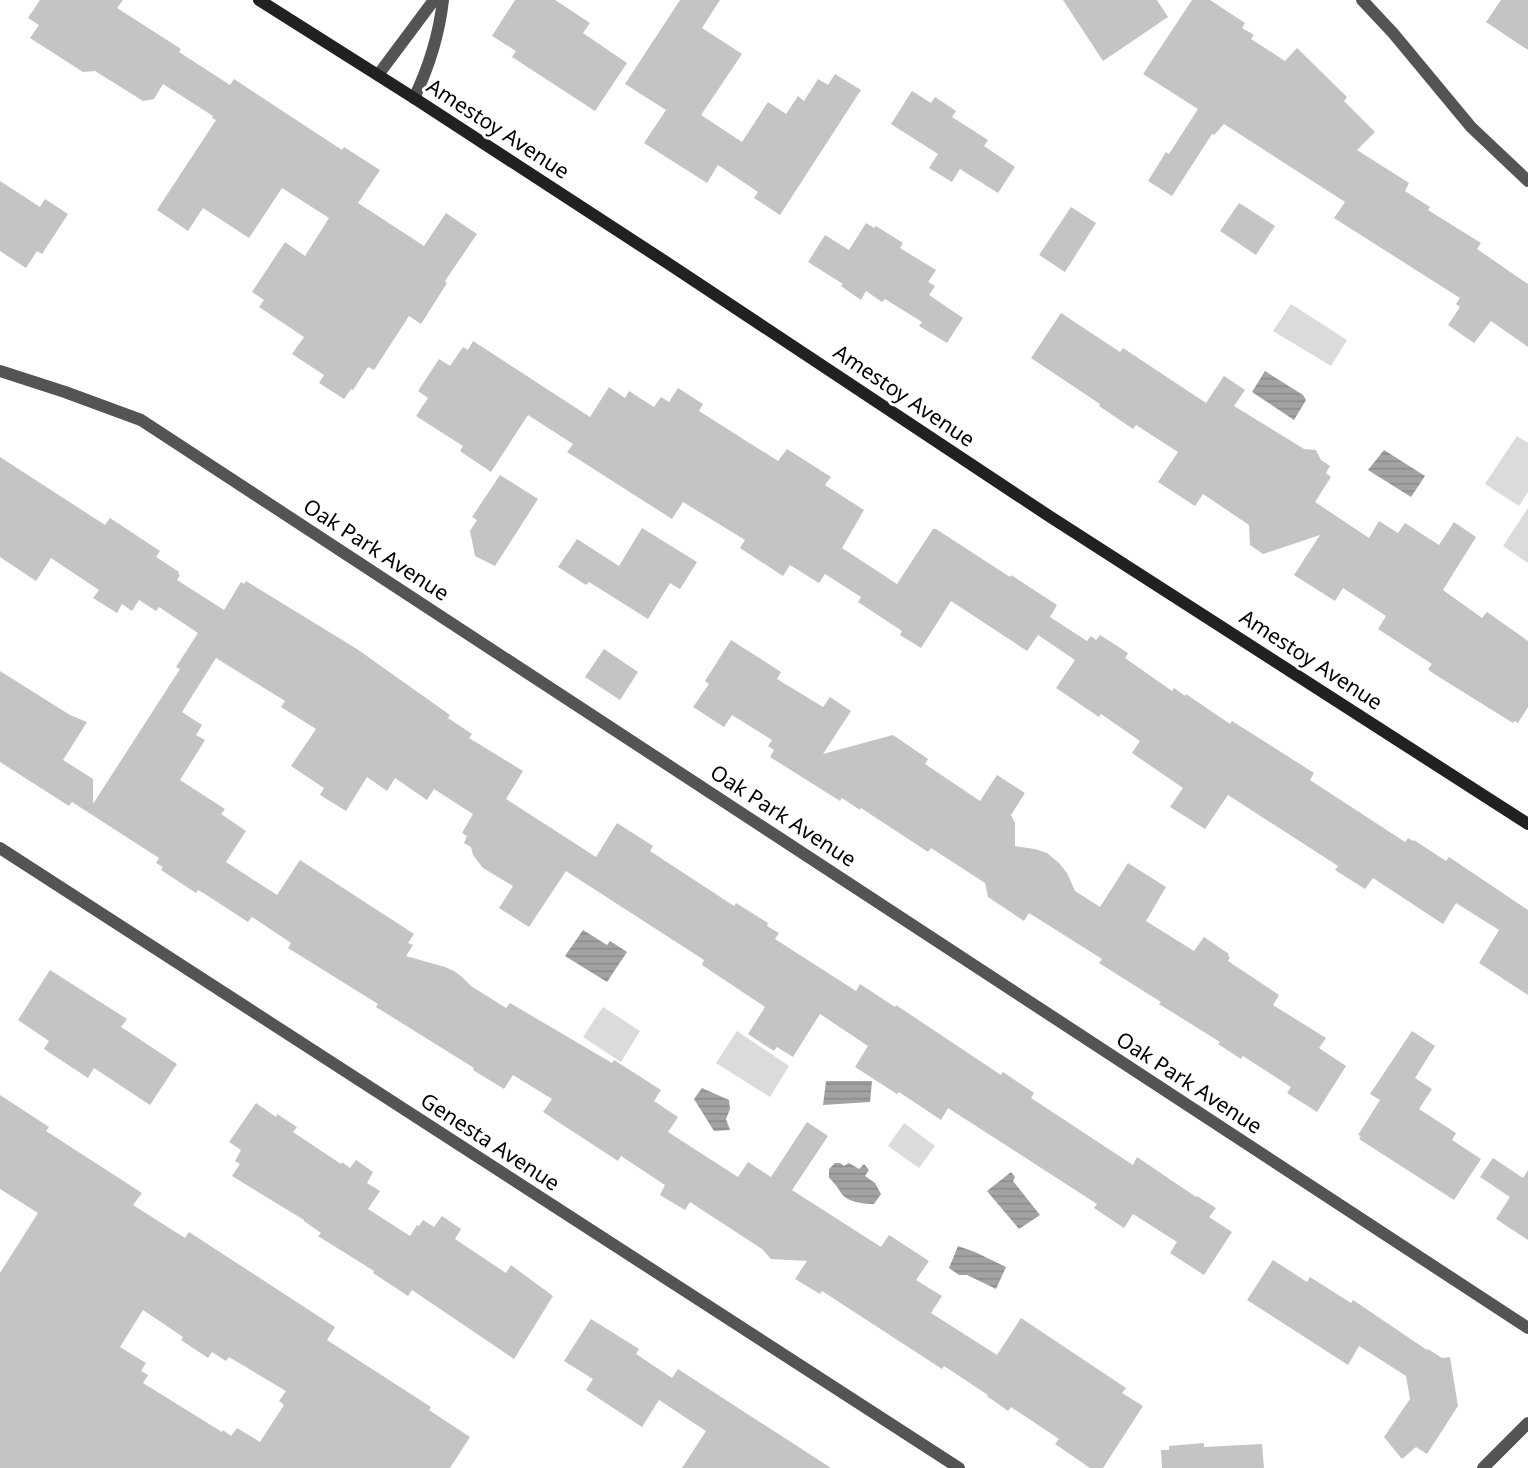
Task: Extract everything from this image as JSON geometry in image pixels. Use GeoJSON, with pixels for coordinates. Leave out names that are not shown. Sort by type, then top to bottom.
{"type":"FeatureCollection","features":[{"type":"Feature","properties":{"kind":"street","name":"Amestoy Avenue"},"geometry":{"type":"LineString","coordinates":[[259,0],[414,98],[1049,516],[1528,824]]}},
{"type":"Feature","properties":{"kind":"street"},"geometry":{"type":"LineString","coordinates":[[378,75],[434,0]]}},
{"type":"Feature","properties":{"kind":"street"},"geometry":{"type":"LineString","coordinates":[[414,98],[427,71],[441,22],[443,0]]}},
{"type":"Feature","properties":{"kind":"street"},"geometry":{"type":"LineString","coordinates":[[1362,0],[1393,33],[1471,127],[1528,181]]}},
{"type":"Feature","properties":{"kind":"street","name":"Oak Park Avenue"},"geometry":{"type":"LineString","coordinates":[[0,371],[141,420],[1528,1328]]}},
{"type":"Feature","properties":{"kind":"street","name":"Genesta Avenue"},"geometry":{"type":"LineString","coordinates":[[0,848],[959,1468]]}},
{"type":"Feature","properties":{"kind":"street"},"geometry":{"type":"LineString","coordinates":[[1483,1468],[1528,1423]]}},
{"type":"Feature","properties":{"kind":"shaded area"},"geometry":{"type":"Polygon","coordinates":[[[1291,304],[1347,340],[1331,366],[1273,331],[1291,304]]]}},
{"type":"Feature","properties":{"kind":"shaded area"},"geometry":{"type":"Polygon","coordinates":[[[1265,371],[1303,395],[1306,400],[1294,420],[1252,392],[1265,371]]]}},
{"type":"Feature","properties":{"kind":"shaded area"},"geometry":{"type":"Polygon","coordinates":[[[1517,436],[1528,443],[1528,492],[1519,506],[1485,484],[1517,436]]]}},
{"type":"Feature","properties":{"kind":"shaded area"},"geometry":{"type":"Polygon","coordinates":[[[1384,450],[1425,476],[1411,497],[1368,470],[1384,450]]]}},
{"type":"Feature","properties":{"kind":"shaded area"},"geometry":{"type":"Polygon","coordinates":[[[1528,508],[1528,563],[1503,546],[1528,508]]]}},
{"type":"Feature","properties":{"kind":"shaded area"},"geometry":{"type":"Polygon","coordinates":[[[583,930],[607,945],[610,941],[627,952],[607,982],[565,956],[583,930]]]}},
{"type":"Feature","properties":{"kind":"shaded area"},"geometry":{"type":"Polygon","coordinates":[[[603,1007],[640,1031],[621,1062],[583,1037],[603,1007]]]}},
{"type":"Feature","properties":{"kind":"shaded area"},"geometry":{"type":"Polygon","coordinates":[[[737,1031],[789,1066],[770,1097],[716,1063],[737,1031]]]}},
{"type":"Feature","properties":{"kind":"shaded area"},"geometry":{"type":"Polygon","coordinates":[[[826,1081],[872,1081],[870,1102],[823,1105],[826,1081]]]}},
{"type":"Feature","properties":{"kind":"shaded area"},"geometry":{"type":"Polygon","coordinates":[[[702,1088],[729,1100],[730,1109],[726,1119],[730,1130],[714,1131],[694,1099],[702,1088]]]}},
{"type":"Feature","properties":{"kind":"shaded area"},"geometry":{"type":"Polygon","coordinates":[[[904,1123],[935,1146],[919,1168],[888,1146],[904,1123]]]}},
{"type":"Feature","properties":{"kind":"shaded area"},"geometry":{"type":"Polygon","coordinates":[[[835,1163],[844,1166],[849,1163],[859,1169],[864,1164],[869,1170],[865,1176],[875,1183],[881,1194],[874,1204],[856,1202],[843,1196],[829,1178],[829,1169],[835,1163]]]}},
{"type":"Feature","properties":{"kind":"shaded area"},"geometry":{"type":"Polygon","coordinates":[[[1011,1172],[1015,1177],[1013,1181],[1040,1215],[1019,1229],[987,1191],[1011,1172]]]}},
{"type":"Feature","properties":{"kind":"shaded area"},"geometry":{"type":"Polygon","coordinates":[[[958,1246],[1006,1267],[996,1289],[967,1275],[959,1275],[949,1268],[958,1246]]]}},
{"type":"Feature","properties":{"kind":"building"},"geometry":{"type":"Polygon","coordinates":[[[40,0],[123,0],[117,8],[181,49],[179,52],[230,85],[234,79],[342,150],[344,147],[380,170],[358,203],[424,246],[446,213],[477,234],[445,281],[447,283],[421,324],[409,316],[374,370],[368,367],[344,399],[319,383],[324,375],[292,354],[304,337],[259,307],[264,300],[252,292],[285,242],[305,256],[329,218],[282,188],[249,238],[203,208],[188,231],[157,210],[216,120],[163,84],[154,99],[143,101],[95,71],[83,72],[30,38],[39,25],[28,18],[40,0]]]}},
{"type":"Feature","properties":{"kind":"building"},"geometry":{"type":"Polygon","coordinates":[[[515,0],[555,0],[590,23],[583,33],[627,63],[595,111],[512,57],[516,51],[492,36],[515,0]]]}},
{"type":"Feature","properties":{"kind":"building"},"geometry":{"type":"Polygon","coordinates":[[[680,0],[720,0],[702,28],[742,54],[701,115],[742,142],[768,102],[786,114],[798,96],[804,101],[818,79],[828,85],[835,74],[861,90],[780,215],[754,198],[758,192],[718,165],[707,183],[644,143],[666,110],[625,84],[680,0]]]}},
{"type":"Feature","properties":{"kind":"building"},"geometry":{"type":"Polygon","coordinates":[[[1063,0],[1157,0],[1168,17],[1103,61],[1063,0]]]}},
{"type":"Feature","properties":{"kind":"building"},"geometry":{"type":"Polygon","coordinates":[[[1192,0],[1210,0],[1245,23],[1242,28],[1254,35],[1251,39],[1285,61],[1297,48],[1347,97],[1344,101],[1375,132],[1357,150],[1409,183],[1405,191],[1430,207],[1428,210],[1481,243],[1477,249],[1528,284],[1528,347],[1491,321],[1474,343],[1448,325],[1460,307],[1456,304],[1460,298],[1334,218],[1345,202],[1224,124],[1214,135],[1212,134],[1172,196],[1148,181],[1166,152],[1169,154],[1198,109],[1143,74],[1192,0]]]}},
{"type":"Feature","properties":{"kind":"building"},"geometry":{"type":"Polygon","coordinates":[[[1501,0],[1528,0],[1528,50],[1486,22],[1501,0]]]}},
{"type":"Feature","properties":{"kind":"building"},"geometry":{"type":"Polygon","coordinates":[[[912,91],[931,103],[935,97],[956,111],[952,117],[988,140],[984,146],[1015,167],[998,193],[960,169],[952,182],[929,168],[938,154],[891,124],[912,91]]]}},
{"type":"Feature","properties":{"kind":"building"},"geometry":{"type":"Polygon","coordinates":[[[0,181],[40,207],[45,199],[68,214],[42,254],[37,251],[26,268],[0,251],[0,181]]]}},
{"type":"Feature","properties":{"kind":"building"},"geometry":{"type":"Polygon","coordinates":[[[1239,203],[1275,226],[1256,255],[1220,231],[1239,203]]]}},
{"type":"Feature","properties":{"kind":"building"},"geometry":{"type":"Polygon","coordinates":[[[1071,207],[1096,223],[1065,272],[1039,255],[1071,207]]]}},
{"type":"Feature","properties":{"kind":"building"},"geometry":{"type":"Polygon","coordinates":[[[866,223],[874,228],[876,226],[903,243],[900,248],[936,270],[928,282],[935,286],[929,295],[963,318],[947,343],[919,326],[922,322],[885,299],[882,302],[866,291],[861,300],[841,286],[843,284],[808,262],[825,235],[849,250],[866,223]]]}},
{"type":"Feature","properties":{"kind":"building"},"geometry":{"type":"Polygon","coordinates":[[[1061,313],[1120,352],[1123,348],[1206,403],[1224,376],[1245,390],[1234,406],[1304,449],[1316,450],[1321,460],[1330,466],[1326,473],[1331,477],[1315,502],[1369,538],[1379,521],[1398,533],[1405,523],[1439,545],[1454,522],[1476,537],[1443,590],[1482,618],[1487,612],[1528,641],[1528,707],[1518,723],[1515,721],[1513,723],[1431,672],[1428,669],[1432,664],[1378,629],[1386,616],[1343,588],[1335,601],[1294,575],[1320,535],[1263,554],[1250,545],[1249,525],[1203,494],[1195,506],[1158,482],[1178,452],[1136,425],[1133,429],[1031,358],[1061,313]]]}},
{"type":"Feature","properties":{"kind":"building"},"geometry":{"type":"Polygon","coordinates":[[[473,341],[590,417],[609,387],[625,398],[629,391],[654,407],[661,397],[669,402],[678,388],[703,404],[699,411],[778,461],[787,449],[831,477],[825,485],[864,510],[842,548],[897,584],[933,529],[1010,577],[1011,575],[1057,605],[1050,617],[1087,641],[1091,636],[1096,640],[1100,635],[1128,653],[1125,658],[1172,691],[1174,688],[1185,696],[1186,694],[1230,724],[1232,721],[1314,773],[1310,780],[1405,842],[1408,838],[1414,840],[1446,861],[1449,857],[1528,910],[1528,995],[1479,963],[1499,930],[1456,903],[1443,924],[1373,878],[1365,889],[1335,870],[1338,866],[1228,795],[1205,829],[1170,807],[1183,788],[1132,753],[1140,741],[1101,714],[1099,717],[1056,688],[1075,660],[1038,635],[1027,651],[951,601],[921,648],[900,635],[902,631],[858,602],[861,597],[825,574],[819,583],[790,565],[783,576],[740,548],[745,540],[683,502],[672,519],[567,452],[573,444],[528,415],[491,472],[460,451],[463,446],[416,416],[428,398],[418,391],[439,359],[450,366],[463,347],[468,350],[473,341]]]}},
{"type":"Feature","properties":{"kind":"building"},"geometry":{"type":"Polygon","coordinates":[[[0,457],[105,525],[110,518],[160,551],[156,557],[179,572],[177,580],[224,610],[241,582],[244,584],[246,581],[357,649],[450,715],[448,718],[472,734],[469,738],[523,771],[506,799],[596,857],[617,823],[653,846],[650,851],[734,906],[736,903],[768,923],[767,926],[779,933],[775,939],[856,991],[860,984],[895,1007],[896,1005],[1001,1075],[1003,1072],[1034,1093],[1031,1098],[1133,1165],[1137,1157],[1216,1208],[1209,1217],[1232,1232],[1204,1275],[1170,1253],[1177,1242],[1133,1214],[1124,1228],[1094,1208],[1097,1204],[948,1108],[941,1120],[899,1092],[897,1094],[855,1067],[868,1046],[820,1014],[793,1057],[777,1047],[774,1051],[748,1034],[765,1007],[702,965],[704,960],[566,871],[529,927],[499,908],[513,886],[483,868],[473,855],[471,847],[464,843],[467,836],[462,833],[473,814],[434,789],[427,800],[395,778],[387,791],[367,777],[346,811],[320,795],[324,788],[291,766],[316,729],[281,707],[285,701],[216,658],[182,712],[202,725],[196,735],[205,740],[180,780],[225,809],[221,814],[246,831],[226,862],[277,895],[300,860],[414,934],[408,943],[413,945],[406,956],[454,971],[471,986],[506,1008],[510,1003],[612,1063],[614,1060],[661,1090],[654,1101],[678,1117],[668,1132],[738,1177],[748,1162],[771,1177],[807,1122],[828,1136],[792,1190],[881,1247],[889,1235],[929,1261],[916,1280],[942,1296],[931,1313],[997,1355],[1021,1318],[1126,1388],[1122,1393],[1143,1406],[1103,1468],[1090,1468],[1055,1444],[1059,1439],[1011,1407],[1008,1411],[944,1366],[942,1369],[822,1291],[820,1294],[795,1279],[807,1261],[771,1259],[762,1249],[690,1202],[685,1210],[660,1195],[665,1185],[621,1156],[618,1161],[543,1112],[552,1099],[513,1075],[504,1089],[376,1007],[378,1004],[288,948],[291,943],[252,917],[248,922],[198,890],[196,893],[161,870],[163,867],[156,863],[159,858],[72,802],[69,806],[0,762],[0,671],[70,715],[87,722],[63,760],[93,779],[93,804],[180,669],[176,667],[198,633],[159,607],[156,611],[139,600],[132,611],[122,604],[117,613],[93,598],[99,590],[51,558],[36,581],[0,557],[0,457]]]}},
{"type":"Feature","properties":{"kind":"building"},"geometry":{"type":"Polygon","coordinates":[[[500,475],[538,499],[495,566],[475,556],[470,531],[477,520],[472,517],[500,475]]]}},
{"type":"Feature","properties":{"kind":"building"},"geometry":{"type":"Polygon","coordinates":[[[642,528],[697,562],[680,589],[670,583],[648,619],[589,582],[586,585],[558,567],[577,539],[619,566],[642,528]]]}},
{"type":"Feature","properties":{"kind":"building"},"geometry":{"type":"Polygon","coordinates":[[[731,640],[781,672],[777,679],[823,707],[830,697],[851,711],[823,754],[893,735],[928,759],[925,764],[980,801],[997,775],[1025,793],[1011,815],[1015,823],[1015,846],[1047,853],[1067,873],[1075,891],[1100,907],[1128,863],[1166,887],[1146,921],[1194,951],[1204,937],[1229,954],[1228,961],[1279,995],[1273,1005],[1326,1038],[1319,1048],[1346,1066],[1317,1112],[1287,1093],[1291,1087],[1243,1056],[1241,1059],[1218,1044],[1220,1042],[1099,963],[1102,959],[1029,913],[1024,921],[988,897],[985,883],[931,848],[928,852],[861,808],[860,810],[842,798],[840,801],[770,757],[774,750],[768,746],[772,740],[732,715],[724,727],[693,707],[709,684],[705,681],[731,640]]]}},
{"type":"Feature","properties":{"kind":"building"},"geometry":{"type":"Polygon","coordinates":[[[604,649],[638,672],[620,700],[585,677],[604,649]]]}},
{"type":"Feature","properties":{"kind":"building"},"geometry":{"type":"Polygon","coordinates":[[[50,970],[127,1019],[121,1027],[177,1064],[150,1105],[94,1068],[88,1078],[44,1049],[49,1041],[18,1020],[50,970]]]}},
{"type":"Feature","properties":{"kind":"building"},"geometry":{"type":"Polygon","coordinates":[[[1412,1031],[1435,1046],[1415,1078],[1432,1089],[1419,1109],[1456,1133],[1452,1140],[1481,1159],[1454,1200],[1359,1139],[1361,1136],[1358,1135],[1380,1100],[1370,1094],[1412,1031]]]}},
{"type":"Feature","properties":{"kind":"building"},"geometry":{"type":"Polygon","coordinates":[[[0,1095],[49,1127],[46,1131],[142,1193],[133,1205],[185,1238],[189,1232],[335,1327],[327,1340],[431,1407],[429,1410],[470,1437],[450,1468],[0,1468],[0,1273],[38,1213],[0,1189],[0,1095]],[[143,1310],[120,1347],[146,1363],[141,1371],[148,1375],[143,1383],[222,1432],[223,1430],[231,1436],[237,1428],[260,1442],[284,1405],[279,1401],[286,1391],[229,1357],[226,1361],[212,1352],[208,1358],[181,1340],[183,1337],[143,1310]]]}},
{"type":"Feature","properties":{"kind":"building"},"geometry":{"type":"Polygon","coordinates":[[[256,1103],[276,1117],[277,1114],[297,1127],[293,1132],[341,1164],[342,1162],[350,1168],[356,1160],[373,1172],[367,1183],[380,1191],[368,1209],[410,1236],[423,1220],[434,1227],[442,1216],[461,1229],[455,1239],[506,1273],[511,1265],[553,1296],[514,1359],[412,1290],[408,1296],[373,1273],[374,1271],[318,1236],[321,1233],[304,1220],[232,1176],[240,1164],[235,1161],[241,1150],[229,1142],[256,1103]]]}},
{"type":"Feature","properties":{"kind":"building"},"geometry":{"type":"Polygon","coordinates":[[[1493,1158],[1523,1178],[1528,1170],[1528,1240],[1496,1219],[1510,1197],[1480,1177],[1493,1158]]]}},
{"type":"Feature","properties":{"kind":"building"},"geometry":{"type":"Polygon","coordinates":[[[1273,1260],[1307,1282],[1310,1277],[1351,1303],[1353,1300],[1427,1350],[1442,1358],[1450,1357],[1458,1406],[1427,1454],[1416,1447],[1402,1459],[1384,1437],[1410,1399],[1406,1376],[1359,1346],[1348,1365],[1247,1300],[1273,1260]]]}},
{"type":"Feature","properties":{"kind":"building"},"geometry":{"type":"Polygon","coordinates":[[[591,1319],[639,1349],[636,1354],[672,1378],[678,1369],[831,1468],[682,1468],[706,1431],[659,1400],[642,1427],[586,1390],[593,1379],[564,1361],[591,1319]]]}},
{"type":"Feature","properties":{"kind":"building"},"geometry":{"type":"Polygon","coordinates":[[[1204,1443],[1204,1447],[1262,1444],[1264,1468],[1162,1468],[1161,1450],[1169,1450],[1169,1446],[1204,1443]]]}}]}
